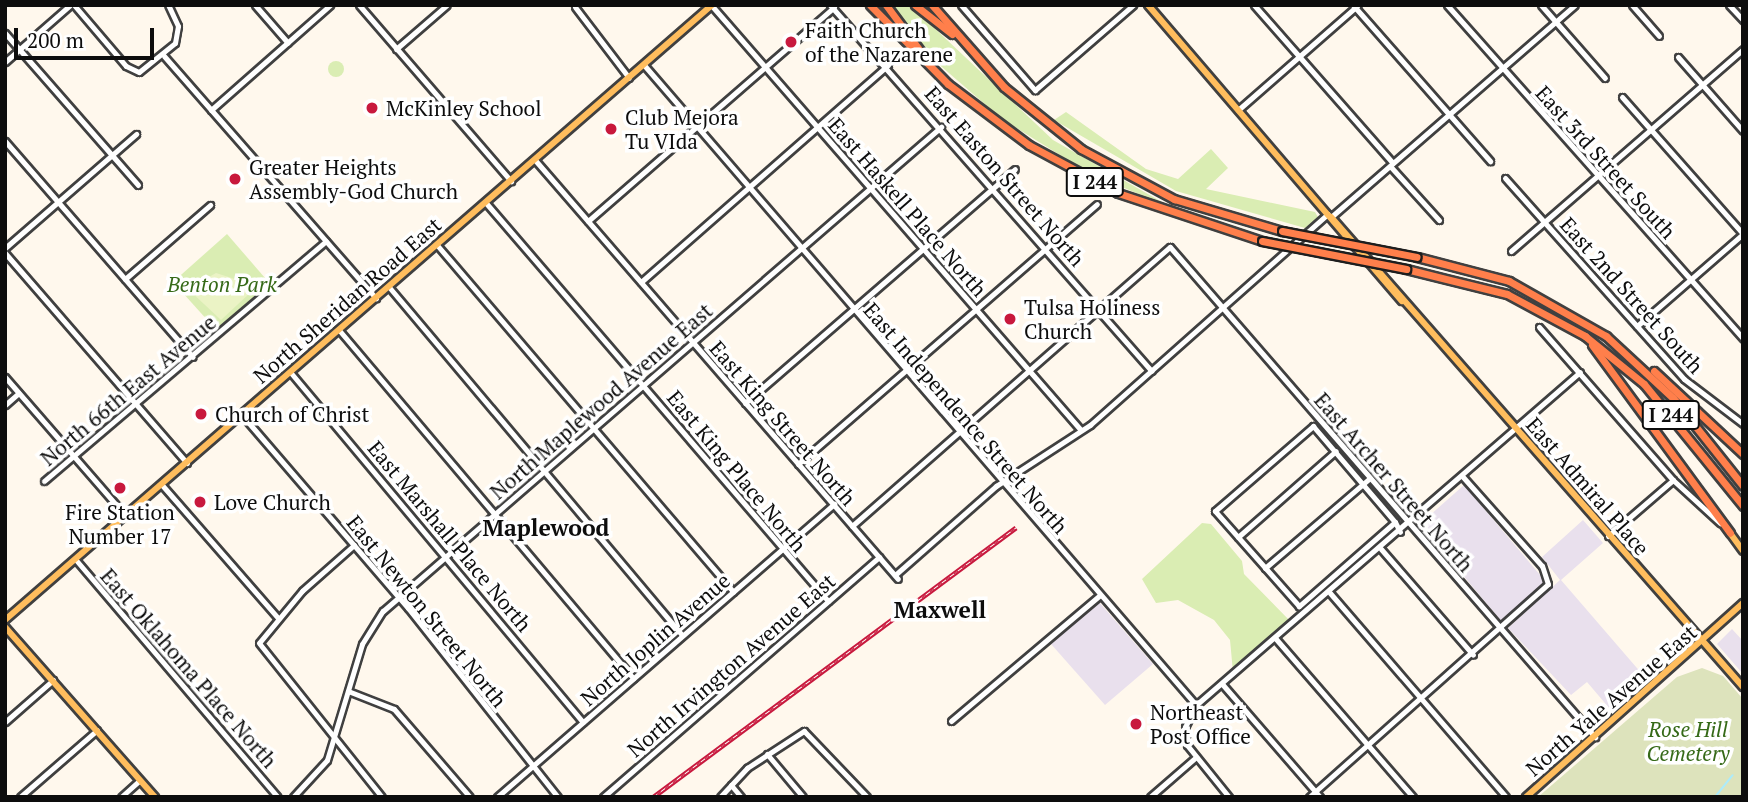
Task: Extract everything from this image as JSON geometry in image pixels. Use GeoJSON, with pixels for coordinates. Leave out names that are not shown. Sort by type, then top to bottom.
{"type":"FeatureCollection","features":[{"type":"Feature","properties":{"kind":"highway","name":"I 244"},"geometry":{"type":"LineString","coordinates":[[870,5],[948,84],[1029,145],[1097,183],[1262,241],[1406,269],[1507,294],[1585,336],[1644,384],[1743,506]]}},
{"type":"Feature","properties":{"kind":"highway"},"geometry":{"type":"LineString","coordinates":[[887,5],[948,84]]}},
{"type":"Feature","properties":{"kind":"highway"},"geometry":{"type":"LineString","coordinates":[[915,5],[964,43]]}},
{"type":"Feature","properties":{"kind":"highway","name":"I 244"},"geometry":{"type":"LineString","coordinates":[[932,5],[964,43],[1031,111],[1107,165],[1194,206],[1282,232],[1417,257],[1539,295],[1626,351],[1673,398],[1743,486]]}},
{"type":"Feature","properties":{"kind":"highway"},"geometry":{"type":"LineString","coordinates":[[1585,336],[1730,533]]}},
{"type":"Feature","properties":{"kind":"highway"},"geometry":{"type":"LineString","coordinates":[[1626,351],[1677,388],[1743,454]]}},
{"type":"Feature","properties":{"kind":"main road","name":"North Sheridan Road East"},"geometry":{"type":"LineString","coordinates":[[5,620],[712,5]]}},
{"type":"Feature","properties":{"kind":"main road"},"geometry":{"type":"LineString","coordinates":[[1147,5],[1329,216]]}},
{"type":"Feature","properties":{"kind":"main road","name":"East Admiral Place"},"geometry":{"type":"LineString","coordinates":[[1329,216],[1743,687]]}},
{"type":"Feature","properties":{"kind":"main road"},"geometry":{"type":"LineString","coordinates":[[1730,533],[1743,551]]}},
{"type":"Feature","properties":{"kind":"main road"},"geometry":{"type":"LineString","coordinates":[[1731,618],[1743,603]]}},
{"type":"Feature","properties":{"kind":"main road"},"geometry":{"type":"LineString","coordinates":[[1731,618],[1743,611]]}},
{"type":"Feature","properties":{"kind":"main road","name":"North Yale Avenue East"},"geometry":{"type":"LineString","coordinates":[[1526,797],[1731,618]]}},
{"type":"Feature","properties":{"kind":"main road"},"geometry":{"type":"LineString","coordinates":[[5,627],[155,797]]}},
{"type":"Feature","properties":{"kind":"street"},"geometry":{"type":"LineString","coordinates":[[5,62],[72,5],[131,70],[147,70],[164,55],[178,34],[168,5]]}},
{"type":"Feature","properties":{"kind":"street"},"geometry":{"type":"LineString","coordinates":[[255,5],[288,43]]}},
{"type":"Feature","properties":{"kind":"street"},"geometry":{"type":"LineString","coordinates":[[211,110],[330,5]]}},
{"type":"Feature","properties":{"kind":"street"},"geometry":{"type":"LineString","coordinates":[[359,5],[511,181]]}},
{"type":"Feature","properties":{"kind":"street","name":"East Haskell Place North"},"geometry":{"type":"LineString","coordinates":[[712,5],[1080,429]]}},
{"type":"Feature","properties":{"kind":"street"},"geometry":{"type":"LineString","coordinates":[[961,5],[1035,90],[1133,5]]}},
{"type":"Feature","properties":{"kind":"street"},"geometry":{"type":"LineString","coordinates":[[1254,5],[1439,220]]}},
{"type":"Feature","properties":{"kind":"street","name":"East 3rd Street South"},"geometry":{"type":"LineString","coordinates":[[1447,5],[1743,338]]}},
{"type":"Feature","properties":{"kind":"street"},"geometry":{"type":"LineString","coordinates":[[1541,5],[1605,78]]}},
{"type":"Feature","properties":{"kind":"street"},"geometry":{"type":"LineString","coordinates":[[1001,483],[1080,429],[1152,370],[1575,5]]}},
{"type":"Feature","properties":{"kind":"street"},"geometry":{"type":"LineString","coordinates":[[1632,5],[1660,36]]}},
{"type":"Feature","properties":{"kind":"street"},"geometry":{"type":"LineString","coordinates":[[1729,5],[1743,20]]}},
{"type":"Feature","properties":{"kind":"street"},"geometry":{"type":"LineString","coordinates":[[396,49],[443,6]]}},
{"type":"Feature","properties":{"kind":"street"},"geometry":{"type":"LineString","coordinates":[[588,221],[832,6]]}},
{"type":"Feature","properties":{"kind":"street","name":"East Easton Street North"},"geometry":{"type":"LineString","coordinates":[[832,6],[888,65],[1152,370]]}},
{"type":"Feature","properties":{"kind":"street"},"geometry":{"type":"LineString","coordinates":[[1238,110],[1355,6],[1490,161]]}},
{"type":"Feature","properties":{"kind":"street"},"geometry":{"type":"LineString","coordinates":[[575,7],[629,78]]}},
{"type":"Feature","properties":{"kind":"street"},"geometry":{"type":"LineString","coordinates":[[5,33],[138,185]]}},
{"type":"Feature","properties":{"kind":"street"},"geometry":{"type":"LineString","coordinates":[[1511,251],[1743,49]]}},
{"type":"Feature","properties":{"kind":"street"},"geometry":{"type":"LineString","coordinates":[[164,55],[376,298]]}},
{"type":"Feature","properties":{"kind":"street"},"geometry":{"type":"LineString","coordinates":[[1678,57],[1743,131]]}},
{"type":"Feature","properties":{"kind":"street","name":"East Independence Street North"},"geometry":{"type":"LineString","coordinates":[[644,65],[694,128],[851,311],[1196,705]]}},
{"type":"Feature","properties":{"kind":"street"},"geometry":{"type":"LineString","coordinates":[[641,282],[888,65]]}},
{"type":"Feature","properties":{"kind":"street"},"geometry":{"type":"LineString","coordinates":[[1622,97],[1743,234],[1637,326]]}},
{"type":"Feature","properties":{"kind":"street","name":"North Maplewood Avenue East"},"geometry":{"type":"LineString","coordinates":[[293,797],[315,778],[336,736],[369,631],[399,597],[941,127]]}},
{"type":"Feature","properties":{"kind":"street"},"geometry":{"type":"LineString","coordinates":[[136,134],[5,251],[187,463]]}},
{"type":"Feature","properties":{"kind":"street"},"geometry":{"type":"LineString","coordinates":[[5,141],[193,358]]}},
{"type":"Feature","properties":{"kind":"street","name":"East King Street North"},"geometry":{"type":"LineString","coordinates":[[535,160],[896,577],[1001,483]]}},
{"type":"Feature","properties":{"kind":"street"},"geometry":{"type":"LineString","coordinates":[[745,402],[1015,169]]}},
{"type":"Feature","properties":{"kind":"street","name":"East 2nd Street South"},"geometry":{"type":"LineString","coordinates":[[1505,178],[1684,379],[1742,422]]}},
{"type":"Feature","properties":{"kind":"street","name":"East King Place North"},"geometry":{"type":"LineString","coordinates":[[486,203],[828,601]]}},
{"type":"Feature","properties":{"kind":"street"},"geometry":{"type":"LineString","coordinates":[[798,464],[1097,204]]}},
{"type":"Feature","properties":{"kind":"street"},"geometry":{"type":"LineString","coordinates":[[125,279],[210,205]]}},
{"type":"Feature","properties":{"kind":"street","name":"North 66th East Avenue"},"geometry":{"type":"LineString","coordinates":[[44,481],[193,358],[326,241]]}},
{"type":"Feature","properties":{"kind":"street"},"geometry":{"type":"LineString","coordinates":[[437,245],[733,592]]}},
{"type":"Feature","properties":{"kind":"street","name":"East Archer Street North"},"geometry":{"type":"LineString","coordinates":[[1099,309],[1170,247],[1595,737]]}},
{"type":"Feature","properties":{"kind":"street"},"geometry":{"type":"LineString","coordinates":[[389,288],[546,470],[682,635]]}},
{"type":"Feature","properties":{"kind":"street"},"geometry":{"type":"LineString","coordinates":[[852,526],[1099,309]]}},
{"type":"Feature","properties":{"kind":"street"},"geometry":{"type":"LineString","coordinates":[[1539,327],[1673,480],[1730,533]]}},
{"type":"Feature","properties":{"kind":"street"},"geometry":{"type":"LineString","coordinates":[[340,330],[497,512],[633,678]]}},
{"type":"Feature","properties":{"kind":"street","name":"East Marshall Place North"},"geometry":{"type":"LineString","coordinates":[[291,373],[449,554],[583,722]]}},
{"type":"Feature","properties":{"kind":"street"},"geometry":{"type":"LineString","coordinates":[[1229,797],[1195,758],[1185,733],[1196,705],[1223,685],[1381,549],[1580,373]]}},
{"type":"Feature","properties":{"kind":"street"},"geometry":{"type":"LineString","coordinates":[[5,377],[126,516]]}},
{"type":"Feature","properties":{"kind":"street"},"geometry":{"type":"LineString","coordinates":[[5,405],[19,393]]}},
{"type":"Feature","properties":{"kind":"street","name":"East Newton Street North"},"geometry":{"type":"LineString","coordinates":[[242,415],[399,597],[558,797]]}},
{"type":"Feature","properties":{"kind":"street","name":"East Archer Street North"},"geometry":{"type":"LineString","coordinates":[[1238,537],[1215,511],[1312,426],[1395,522],[1400,532]]}},
{"type":"Feature","properties":{"kind":"street"},"geometry":{"type":"LineString","coordinates":[[1342,445],[1238,537],[1298,606],[1395,522]]}},
{"type":"Feature","properties":{"kind":"street"},"geometry":{"type":"LineString","coordinates":[[1309,797],[1318,794],[1473,655],[1549,580],[1463,477]]}},
{"type":"Feature","properties":{"kind":"street"},"geometry":{"type":"LineString","coordinates":[[1265,568],[1370,478]]}},
{"type":"Feature","properties":{"kind":"street"},"geometry":{"type":"LineString","coordinates":[[1608,536],[1673,480]]}},
{"type":"Feature","properties":{"kind":"street"},"geometry":{"type":"LineString","coordinates":[[162,485],[278,618]]}},
{"type":"Feature","properties":{"kind":"street","name":"North Joplin Avenue"},"geometry":{"type":"LineString","coordinates":[[496,797],[834,504]]}},
{"type":"Feature","properties":{"kind":"street"},"geometry":{"type":"LineString","coordinates":[[354,545],[261,634],[261,648],[336,736],[382,797]]}},
{"type":"Feature","properties":{"kind":"street"},"geometry":{"type":"LineString","coordinates":[[1381,549],[1473,655]]}},
{"type":"Feature","properties":{"kind":"street","name":"North Irvington Avenue East"},"geometry":{"type":"LineString","coordinates":[[603,797],[879,557]]}},
{"type":"Feature","properties":{"kind":"street","name":"East Oklahoma Place North"},"geometry":{"type":"LineString","coordinates":[[76,560],[278,797]]}},
{"type":"Feature","properties":{"kind":"street"},"geometry":{"type":"LineString","coordinates":[[1330,593],[1506,797]]}},
{"type":"Feature","properties":{"kind":"street"},"geometry":{"type":"LineString","coordinates":[[951,721],[1099,596]]}},
{"type":"Feature","properties":{"kind":"street"},"geometry":{"type":"LineString","coordinates":[[1276,639],[1413,797]]}},
{"type":"Feature","properties":{"kind":"street"},"geometry":{"type":"LineString","coordinates":[[5,722],[53,680]]}},
{"type":"Feature","properties":{"kind":"street"},"geometry":{"type":"LineString","coordinates":[[1223,685],[1318,794]]}},
{"type":"Feature","properties":{"kind":"street"},"geometry":{"type":"LineString","coordinates":[[348,691],[394,709],[470,797]]}},
{"type":"Feature","properties":{"kind":"street"},"geometry":{"type":"LineString","coordinates":[[20,797],[97,730]]}},
{"type":"Feature","properties":{"kind":"street"},"geometry":{"type":"LineString","coordinates":[[720,797],[792,735],[811,733],[867,797]]}},
{"type":"Feature","properties":{"kind":"street"},"geometry":{"type":"LineString","coordinates":[[767,754],[803,797]]}},
{"type":"Feature","properties":{"kind":"street"},"geometry":{"type":"LineString","coordinates":[[1150,797],[1195,758]]}},
{"type":"Feature","properties":{"kind":"street"},"geometry":{"type":"LineString","coordinates":[[121,797],[140,780]]}},
{"type":"Feature","properties":{"kind":"street"},"geometry":{"type":"LineString","coordinates":[[731,785],[741,797]]}},
{"type":"Feature","properties":{"kind":"shaded area"},"geometry":{"type":"Polygon","coordinates":[[[1464,485],[1546,582],[1502,622],[1420,524],[1464,485]]]}},
{"type":"Feature","properties":{"kind":"shaded area"},"geometry":{"type":"Polygon","coordinates":[[[1583,520],[1603,543],[1561,580],[1649,682],[1610,709],[1587,682],[1571,695],[1508,628],[1560,580],[1542,557],[1583,520]]]}},
{"type":"Feature","properties":{"kind":"shaded area"},"geometry":{"type":"Polygon","coordinates":[[[1099,602],[1153,664],[1105,705],[1051,644],[1099,602]]]}},
{"type":"Feature","properties":{"kind":"shaded area"},"geometry":{"type":"Polygon","coordinates":[[[1732,629],[1743,641],[1743,674],[1717,644],[1732,629]]]}},
{"type":"Feature","properties":{"kind":"green space"},"geometry":{"type":"Polygon","coordinates":[[[890,5],[910,5],[1053,140],[1176,210],[1089,173],[1002,119],[935,61],[890,5]]]}},
{"type":"Feature","properties":{"kind":"green space"},"geometry":{"type":"Polygon","coordinates":[[[336,61],[342,63],[342,75],[336,77],[330,75],[328,69],[330,63],[336,61]]]}},
{"type":"Feature","properties":{"kind":"green space"},"geometry":{"type":"Polygon","coordinates":[[[1066,112],[1146,169],[1178,179],[1211,149],[1228,168],[1206,189],[1315,212],[1319,219],[1305,228],[1176,191],[1054,120],[1066,112]]]}},
{"type":"Feature","properties":{"kind":"green space","name":"Benton Park"},"geometry":{"type":"Polygon","coordinates":[[[227,234],[272,286],[218,332],[173,282],[227,234]]]}},
{"type":"Feature","properties":{"kind":"green space"},"geometry":{"type":"Polygon","coordinates":[[[216,273],[241,281],[251,292],[221,320],[188,289],[216,273]]]}},
{"type":"Feature","properties":{"kind":"green space"},"geometry":{"type":"Polygon","coordinates":[[[1202,523],[1211,524],[1242,561],[1244,574],[1290,621],[1233,672],[1230,640],[1214,620],[1178,600],[1156,603],[1142,579],[1202,523]]]}},
{"type":"Feature","properties":{"kind":"green space","name":"Rose Hill Cemetery"},"geometry":{"type":"Polygon","coordinates":[[[1702,668],[1723,676],[1743,699],[1743,797],[1538,797],[1677,677],[1702,668]]]}},
{"type":"Feature","properties":{"kind":"waterway"},"geometry":{"type":"LineString","coordinates":[[1715,797],[1733,775]]}},
{"type":"Feature","properties":{"kind":"railway"},"geometry":{"type":"LineString","coordinates":[[653,797],[1016,527]]}},
{"type":"Feature","properties":{"kind":"place","name":"Faith Church of the Nazarene"},"geometry":{"type":"Point","coordinates":[791,42]}},
{"type":"Feature","properties":{"kind":"place","name":"McKinley School"},"geometry":{"type":"Point","coordinates":[372,108]}},
{"type":"Feature","properties":{"kind":"place","name":"Club Mejora Tu VIda"},"geometry":{"type":"Point","coordinates":[611,129]}},
{"type":"Feature","properties":{"kind":"place","name":"Greater Heights Assembly-God Church"},"geometry":{"type":"Point","coordinates":[235,179]}},
{"type":"Feature","properties":{"kind":"place","name":"Tulsa Holiness Church"},"geometry":{"type":"Point","coordinates":[1010,319]}},
{"type":"Feature","properties":{"kind":"place","name":"Church of Christ"},"geometry":{"type":"Point","coordinates":[201,414]}},
{"type":"Feature","properties":{"kind":"place","name":"Fire Station Number 17"},"geometry":{"type":"Point","coordinates":[120,488]}},
{"type":"Feature","properties":{"kind":"place","name":"Love Church"},"geometry":{"type":"Point","coordinates":[200,502]}},
{"type":"Feature","properties":{"kind":"place","name":"Northeast Post Office"},"geometry":{"type":"Point","coordinates":[1136,724]}},
{"type":"Feature","properties":{"kind":"district","name":"Maplewood"},"geometry":{"type":"Point","coordinates":[546,528]}},
{"type":"Feature","properties":{"kind":"district","name":"Maxwell"},"geometry":{"type":"Point","coordinates":[940,610]}}]}
